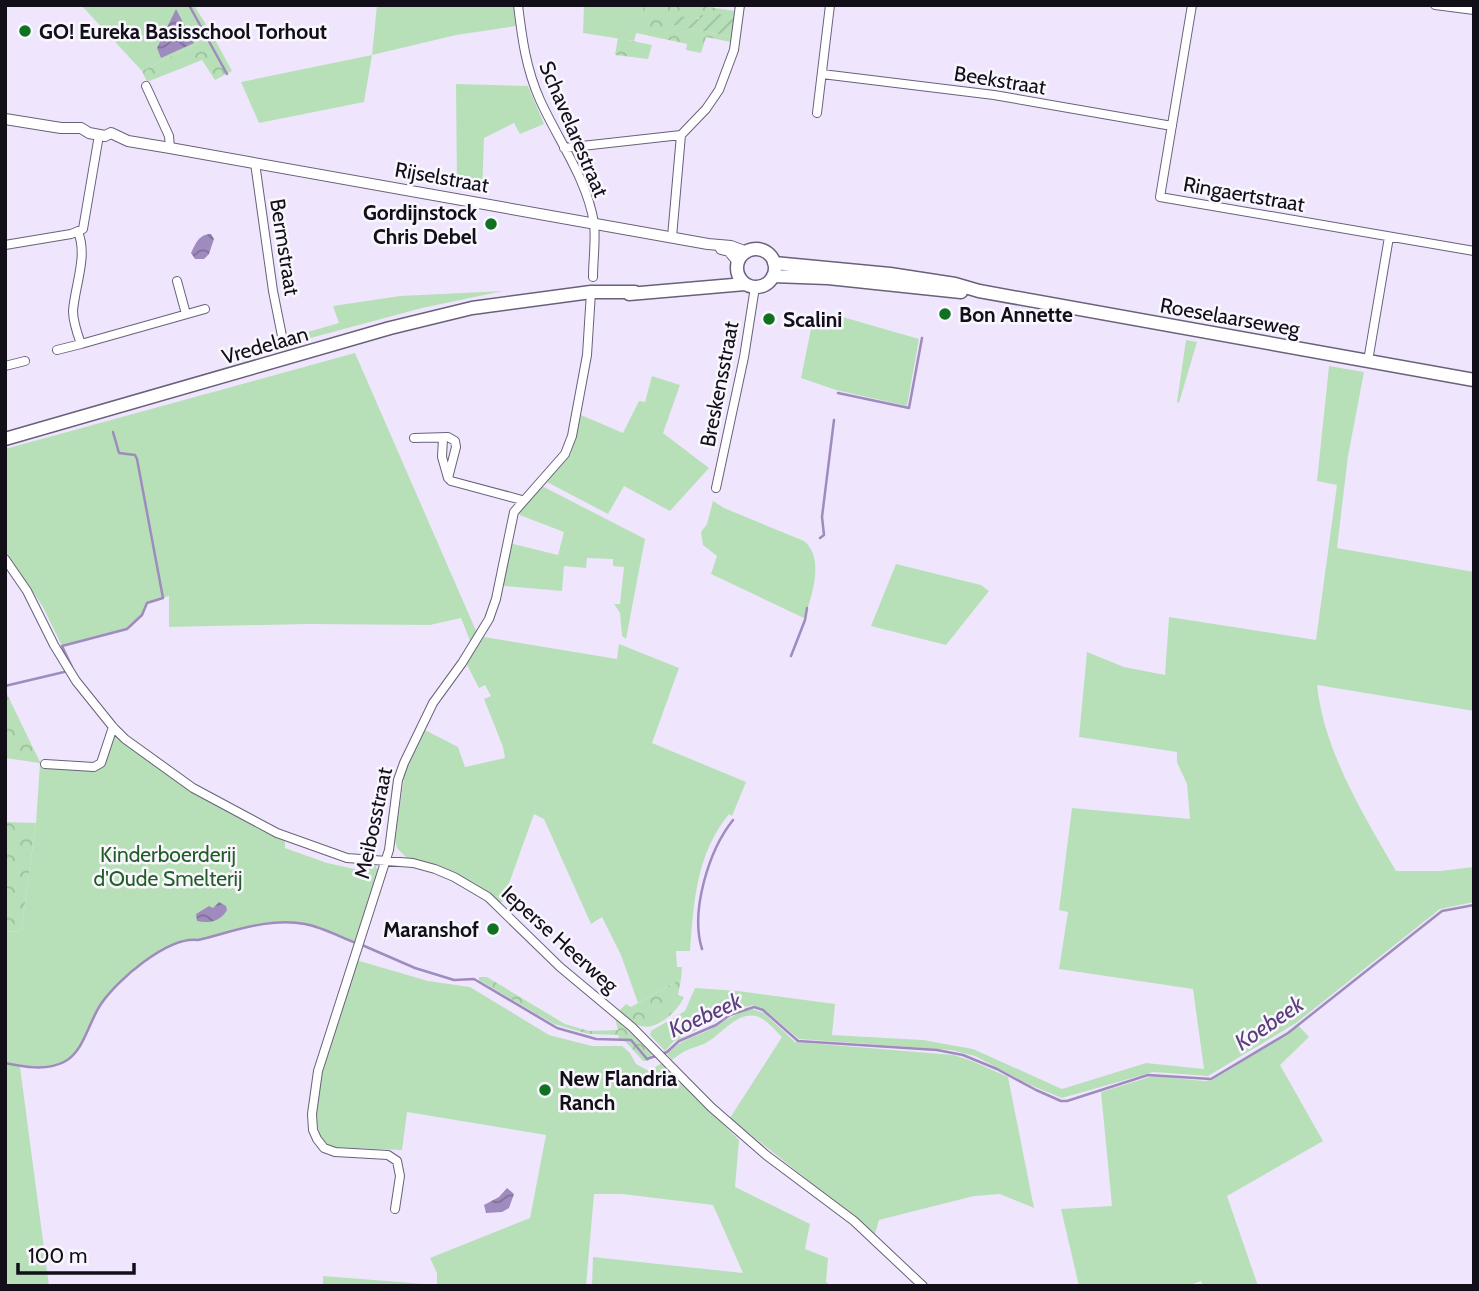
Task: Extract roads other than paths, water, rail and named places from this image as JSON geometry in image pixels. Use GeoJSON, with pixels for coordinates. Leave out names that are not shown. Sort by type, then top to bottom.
{"type":"FeatureCollection","features":[{"type":"Feature","properties":{"kind":"main road"},"geometry":{"type":"LineString","coordinates":[[711,287],[737,266],[747,252],[753,250],[766,253],[773,270],[765,284],[750,285],[739,276],[737,266]]}},
{"type":"Feature","properties":{"kind":"main road","name":"Roeselaarseweg"},"geometry":{"type":"LineString","coordinates":[[773,270],[953,292],[979,292],[1474,380]]}},
{"type":"Feature","properties":{"kind":"main road","name":"Vredelaan"},"geometry":{"type":"LineString","coordinates":[[5,439],[390,328],[472,308],[538,300],[750,285]]}},
{"type":"Feature","properties":{"kind":"street","name":"Schavelarestraat"},"geometry":{"type":"LineString","coordinates":[[518,5],[524,52],[531,78],[583,186],[594,224]]}},
{"type":"Feature","properties":{"kind":"street"},"geometry":{"type":"LineString","coordinates":[[672,237],[681,135],[706,109],[719,90],[734,50],[740,5]]}},
{"type":"Feature","properties":{"kind":"street"},"geometry":{"type":"LineString","coordinates":[[817,113],[830,5]]}},
{"type":"Feature","properties":{"kind":"street","name":"Ringaertstraat"},"geometry":{"type":"LineString","coordinates":[[1192,5],[1160,197],[1474,251]]}},
{"type":"Feature","properties":{"kind":"street"},"geometry":{"type":"LineString","coordinates":[[1435,5],[1474,10]]}},
{"type":"Feature","properties":{"kind":"street","name":"Beekstraat"},"geometry":{"type":"LineString","coordinates":[[822,74],[993,95],[1172,126]]}},
{"type":"Feature","properties":{"kind":"street"},"geometry":{"type":"LineString","coordinates":[[146,86],[169,136],[170,148]]}},
{"type":"Feature","properties":{"kind":"street","name":"Rijselstraat"},"geometry":{"type":"LineString","coordinates":[[5,119],[61,128],[79,136],[97,135],[110,142],[128,141],[170,148],[708,244],[732,246],[747,252]]}},
{"type":"Feature","properties":{"kind":"street"},"geometry":{"type":"LineString","coordinates":[[5,244],[83,229],[97,135]]}},
{"type":"Feature","properties":{"kind":"street"},"geometry":{"type":"LineString","coordinates":[[564,148],[681,135]]}},
{"type":"Feature","properties":{"kind":"street","name":"Bermstraat"},"geometry":{"type":"LineString","coordinates":[[255,163],[282,336]]}},
{"type":"Feature","properties":{"kind":"street"},"geometry":{"type":"LineString","coordinates":[[593,277],[594,224]]}},
{"type":"Feature","properties":{"kind":"street"},"geometry":{"type":"LineString","coordinates":[[78,232],[82,243],[74,322],[80,344]]}},
{"type":"Feature","properties":{"kind":"street"},"geometry":{"type":"LineString","coordinates":[[1368,361],[1389,237]]}},
{"type":"Feature","properties":{"kind":"street","name":"Rijselstraat"},"geometry":{"type":"LineString","coordinates":[[708,244],[729,251],[737,266]]}},
{"type":"Feature","properties":{"kind":"street"},"geometry":{"type":"LineString","coordinates":[[177,281],[186,314]]}},
{"type":"Feature","properties":{"kind":"street","name":"Breskensstraat"},"geometry":{"type":"LineString","coordinates":[[716,488],[744,357],[750,285]]}},
{"type":"Feature","properties":{"kind":"street","name":"Meibosstraat"},"geometry":{"type":"LineString","coordinates":[[394,1209],[400,1176],[397,1161],[388,1155],[335,1152],[324,1148],[317,1139],[313,1130],[312,1114],[318,1071],[389,849],[398,780],[404,763],[433,703],[489,619],[496,599],[513,512],[565,454],[572,436],[587,355],[591,296]]}},
{"type":"Feature","properties":{"kind":"street"},"geometry":{"type":"LineString","coordinates":[[57,350],[205,309]]}},
{"type":"Feature","properties":{"kind":"street"},"geometry":{"type":"LineString","coordinates":[[5,366],[25,361]]}},
{"type":"Feature","properties":{"kind":"street"},"geometry":{"type":"LineString","coordinates":[[414,438],[448,437],[455,441],[448,478],[451,481],[522,500]]}},
{"type":"Feature","properties":{"kind":"street","name":"Ieperse Heerweg"},"geometry":{"type":"LineString","coordinates":[[5,559],[27,591],[66,665],[113,727],[140,751],[192,788],[267,828],[335,855],[359,860],[412,863],[435,869],[488,897],[560,967],[632,1027],[720,1115],[766,1155],[854,1221],[923,1286]]}},
{"type":"Feature","properties":{"kind":"street"},"geometry":{"type":"LineString","coordinates":[[45,764],[93,767],[101,763],[113,727]]}},
{"type":"Feature","properties":{"kind":"water"},"geometry":{"type":"Polygon","coordinates":[[[176,9],[194,43],[161,58],[157,48],[176,9]]]}},
{"type":"Feature","properties":{"kind":"water"},"geometry":{"type":"Polygon","coordinates":[[[211,234],[214,239],[209,254],[204,259],[195,259],[191,253],[196,243],[201,237],[211,234]]]}},
{"type":"Feature","properties":{"kind":"water"},"geometry":{"type":"Polygon","coordinates":[[[219,902],[226,906],[227,910],[221,917],[210,922],[197,921],[196,914],[209,906],[213,908],[219,902]]]}},
{"type":"Feature","properties":{"kind":"water"},"geometry":{"type":"Polygon","coordinates":[[[507,1188],[514,1194],[509,1208],[502,1212],[486,1213],[484,1205],[499,1197],[507,1188]]]}},
{"type":"Feature","properties":{"kind":"waterway"},"geometry":{"type":"LineString","coordinates":[[189,5],[227,74]]}},
{"type":"Feature","properties":{"kind":"waterway"},"geometry":{"type":"LineString","coordinates":[[838,393],[909,408],[922,338]]}},
{"type":"Feature","properties":{"kind":"waterway"},"geometry":{"type":"LineString","coordinates":[[820,538],[824,535],[822,517],[834,420]]}},
{"type":"Feature","properties":{"kind":"waterway"},"geometry":{"type":"LineString","coordinates":[[72,667],[62,646],[127,629],[142,615],[147,603],[163,598],[137,459],[135,455],[119,453],[113,432]]}},
{"type":"Feature","properties":{"kind":"waterway"},"geometry":{"type":"LineString","coordinates":[[791,656],[807,608]]}},
{"type":"Feature","properties":{"kind":"waterway"},"geometry":{"type":"LineString","coordinates":[[5,686],[64,672]]}},
{"type":"Feature","properties":{"kind":"waterway"},"geometry":{"type":"LineString","coordinates":[[702,949],[698,917],[704,881],[716,847],[733,820]]}},
{"type":"Feature","properties":{"kind":"waterway","name":"Koebeek"},"geometry":{"type":"LineString","coordinates":[[362,945],[415,968],[454,980],[474,979],[557,1028],[596,1039],[631,1040],[647,1059],[667,1052],[679,1041],[716,1025],[730,1015],[754,1007],[763,1010],[798,1041],[937,1050],[963,1055],[1036,1090],[1067,1101],[1148,1075],[1211,1079],[1288,1033],[1442,911],[1474,905]]}},
{"type":"Feature","properties":{"kind":"waterway","name":"Koebeek"},"geometry":{"type":"LineString","coordinates":[[5,1063],[42,1067],[64,1062],[77,1051],[101,1004],[119,983],[144,962],[172,945],[278,922],[311,925],[356,943]]}},
{"type":"Feature","properties":{"kind":"place","name":"GO! Eureka Basisschool Torhout"},"geometry":{"type":"Point","coordinates":[25,31]}},
{"type":"Feature","properties":{"kind":"place","name":"Gordijnstock Chris Debel"},"geometry":{"type":"Point","coordinates":[491,224]}},
{"type":"Feature","properties":{"kind":"place","name":"Bon Annette"},"geometry":{"type":"Point","coordinates":[945,314]}},
{"type":"Feature","properties":{"kind":"place","name":"Scalini"},"geometry":{"type":"Point","coordinates":[769,319]}},
{"type":"Feature","properties":{"kind":"place","name":"Maranshof"},"geometry":{"type":"Point","coordinates":[493,929]}},
{"type":"Feature","properties":{"kind":"place","name":"New Flandria Ranch"},"geometry":{"type":"Point","coordinates":[545,1090]}},
{"type":"Feature","properties":{"kind":"park label","name":"Kinderboerderij d'Oude Smelterij"},"geometry":{"type":"Point","coordinates":[168,866]}}]}
